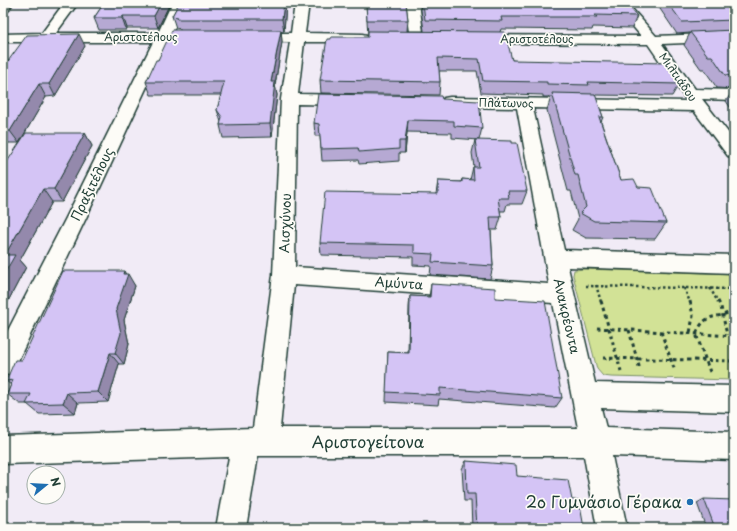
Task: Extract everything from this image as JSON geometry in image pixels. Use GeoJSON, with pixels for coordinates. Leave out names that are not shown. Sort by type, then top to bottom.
{"type":"FeatureCollection","features":[{"type":"Feature","properties":{"kind":"street"},"geometry":{"type":"LineString","coordinates":[[3,8],[6,3]]}},
{"type":"Feature","properties":{"kind":"street"},"geometry":{"type":"LineString","coordinates":[[46,38],[71,3]]}},
{"type":"Feature","properties":{"kind":"street","name":"Πραξιτέλους"},"geometry":{"type":"LineString","coordinates":[[3,365],[76,218],[179,3]]}},
{"type":"Feature","properties":{"kind":"street","name":"Αισχύνου"},"geometry":{"type":"LineString","coordinates":[[231,528],[256,442],[284,275],[289,99],[302,3]]}},
{"type":"Feature","properties":{"kind":"street"},"geometry":{"type":"LineString","coordinates":[[412,3],[417,39]]}},
{"type":"Feature","properties":{"kind":"street","name":"Μιλτιάδου"},"geometry":{"type":"LineString","coordinates":[[620,3],[652,40],[734,152]]}},
{"type":"Feature","properties":{"kind":"street","name":"Αριστοτέλους"},"geometry":{"type":"LineString","coordinates":[[3,38],[162,36],[210,37]]}},
{"type":"Feature","properties":{"kind":"street"},"geometry":{"type":"LineString","coordinates":[[242,37],[377,38]]}},
{"type":"Feature","properties":{"kind":"street","name":"Αριστοτέλους"},"geometry":{"type":"LineString","coordinates":[[464,39],[652,40],[734,38]]}},
{"type":"Feature","properties":{"kind":"street"},"geometry":{"type":"LineString","coordinates":[[401,39],[432,39]]}},
{"type":"Feature","properties":{"kind":"street","name":"Πλάτωνος"},"geometry":{"type":"LineString","coordinates":[[438,101],[524,103],[695,100],[734,95]]}},
{"type":"Feature","properties":{"kind":"street"},"geometry":{"type":"LineString","coordinates":[[289,99],[360,100]]}},
{"type":"Feature","properties":{"kind":"street","name":"Ανακρέοντα"},"geometry":{"type":"LineString","coordinates":[[524,103],[561,289],[585,395],[612,528]]}},
{"type":"Feature","properties":{"kind":"street"},"geometry":{"type":"LineString","coordinates":[[555,258],[734,264]]}},
{"type":"Feature","properties":{"kind":"street","name":"Αμύντα"},"geometry":{"type":"LineString","coordinates":[[284,275],[561,289]]}},
{"type":"Feature","properties":{"kind":"street"},"geometry":{"type":"LineString","coordinates":[[585,395],[727,399]]}},
{"type":"Feature","properties":{"kind":"street","name":"Αριστογείτονα"},"geometry":{"type":"LineString","coordinates":[[3,450],[256,442],[595,442],[734,446]]}},
{"type":"Feature","properties":{"kind":"path"},"geometry":{"type":"LineString","coordinates":[[590,259],[596,286],[618,358],[638,396]]}},
{"type":"Feature","properties":{"kind":"path"},"geometry":{"type":"LineString","coordinates":[[672,262],[694,310],[694,323],[690,334]]}},
{"type":"Feature","properties":{"kind":"path"},"geometry":{"type":"LineString","coordinates":[[561,289],[596,286],[734,290]]}},
{"type":"Feature","properties":{"kind":"path"},"geometry":{"type":"LineString","coordinates":[[710,289],[724,315],[727,335]]}},
{"type":"Feature","properties":{"kind":"path"},"geometry":{"type":"LineString","coordinates":[[727,399],[706,360],[696,334],[702,322],[709,317],[724,315],[734,309]]}},
{"type":"Feature","properties":{"kind":"path"},"geometry":{"type":"LineString","coordinates":[[570,327],[727,335],[733,336],[734,342]]}},
{"type":"Feature","properties":{"kind":"path"},"geometry":{"type":"LineString","coordinates":[[630,330],[637,359],[638,396]]}},
{"type":"Feature","properties":{"kind":"path"},"geometry":{"type":"LineString","coordinates":[[661,332],[684,398]]}},
{"type":"Feature","properties":{"kind":"path"},"geometry":{"type":"LineString","coordinates":[[577,358],[734,361]]}},
{"type":"Feature","properties":{"kind":"green space"},"geometry":{"type":"Polygon","coordinates":[[[585,269],[734,274],[734,380],[603,376],[597,369],[573,275],[574,270],[585,269]]]}},
{"type":"Feature","properties":{"kind":"building"},"geometry":{"type":"Polygon","coordinates":[[[104,3],[161,3],[154,16],[94,18],[104,3]]]}},
{"type":"Feature","properties":{"kind":"building"},"geometry":{"type":"Polygon","coordinates":[[[179,3],[284,3],[282,19],[177,19],[178,17],[172,16],[179,3]]]}},
{"type":"Feature","properties":{"kind":"building"},"geometry":{"type":"Polygon","coordinates":[[[366,3],[406,3],[408,20],[367,20],[366,3]]]}},
{"type":"Feature","properties":{"kind":"building"},"geometry":{"type":"Polygon","coordinates":[[[423,3],[626,3],[637,16],[595,15],[597,17],[501,17],[502,21],[425,20],[423,3]]]}},
{"type":"Feature","properties":{"kind":"building"},"geometry":{"type":"Polygon","coordinates":[[[668,3],[734,3],[734,20],[682,22],[668,3]]]}},
{"type":"Feature","properties":{"kind":"building"},"geometry":{"type":"Polygon","coordinates":[[[172,30],[281,30],[271,82],[275,82],[270,124],[220,125],[222,117],[217,110],[224,82],[146,82],[172,30]]]}},
{"type":"Feature","properties":{"kind":"building"},"geometry":{"type":"Polygon","coordinates":[[[734,30],[734,76],[725,75],[712,56],[708,56],[690,32],[734,30]]]}},
{"type":"Feature","properties":{"kind":"building"},"geometry":{"type":"Polygon","coordinates":[[[368,31],[505,32],[512,60],[666,63],[679,84],[588,82],[589,85],[547,84],[547,82],[483,81],[479,59],[438,58],[440,82],[320,80],[327,39],[331,39],[331,37],[368,37],[368,31]]]}},
{"type":"Feature","properties":{"kind":"building"},"geometry":{"type":"Polygon","coordinates":[[[79,34],[49,84],[39,84],[10,131],[3,131],[3,68],[27,35],[79,34]]]}},
{"type":"Feature","properties":{"kind":"building"},"geometry":{"type":"Polygon","coordinates":[[[552,93],[595,94],[603,117],[599,117],[621,180],[634,179],[638,187],[652,188],[666,223],[594,221],[580,213],[586,207],[578,175],[575,175],[552,93]]]}},
{"type":"Feature","properties":{"kind":"building"},"geometry":{"type":"Polygon","coordinates":[[[318,94],[441,96],[442,99],[479,101],[482,128],[454,126],[454,121],[408,120],[405,141],[399,141],[399,149],[359,152],[358,148],[321,149],[319,124],[314,123],[318,94]]]}},
{"type":"Feature","properties":{"kind":"building"},"geometry":{"type":"Polygon","coordinates":[[[26,133],[85,133],[54,189],[43,189],[5,255],[15,255],[3,276],[3,168],[26,133]]]}},
{"type":"Feature","properties":{"kind":"building"},"geometry":{"type":"Polygon","coordinates":[[[475,140],[512,141],[512,143],[517,143],[527,191],[508,191],[509,198],[498,198],[501,217],[490,217],[493,266],[432,262],[433,254],[414,253],[414,245],[320,243],[325,192],[438,194],[438,181],[462,182],[462,179],[474,180],[473,167],[479,167],[475,140]]]}},
{"type":"Feature","properties":{"kind":"building"},"geometry":{"type":"Polygon","coordinates":[[[63,271],[124,271],[123,274],[128,274],[116,309],[121,333],[115,353],[110,353],[98,392],[67,393],[63,403],[26,404],[31,394],[7,394],[13,380],[6,381],[15,360],[22,360],[63,271]]]}},
{"type":"Feature","properties":{"kind":"building"},"geometry":{"type":"Polygon","coordinates":[[[431,284],[495,288],[495,298],[545,301],[562,398],[440,388],[440,395],[386,392],[388,352],[409,353],[410,296],[430,297],[431,284]]]}},
{"type":"Feature","properties":{"kind":"building"},"geometry":{"type":"Polygon","coordinates":[[[466,461],[516,465],[517,476],[568,480],[572,500],[579,500],[584,528],[477,528],[475,494],[467,494],[466,461]]]}},
{"type":"Feature","properties":{"kind":"building","name":"2ο Γυμνάσιο Γέρακα"},"geometry":{"type":"Polygon","coordinates":[[[704,499],[734,500],[734,528],[715,528],[704,499]]]}},
{"type":"Feature","properties":{"kind":"place","name":"2ο Γυμνάσιο Γέρακα"},"geometry":{"type":"Point","coordinates":[690,502]}}]}
